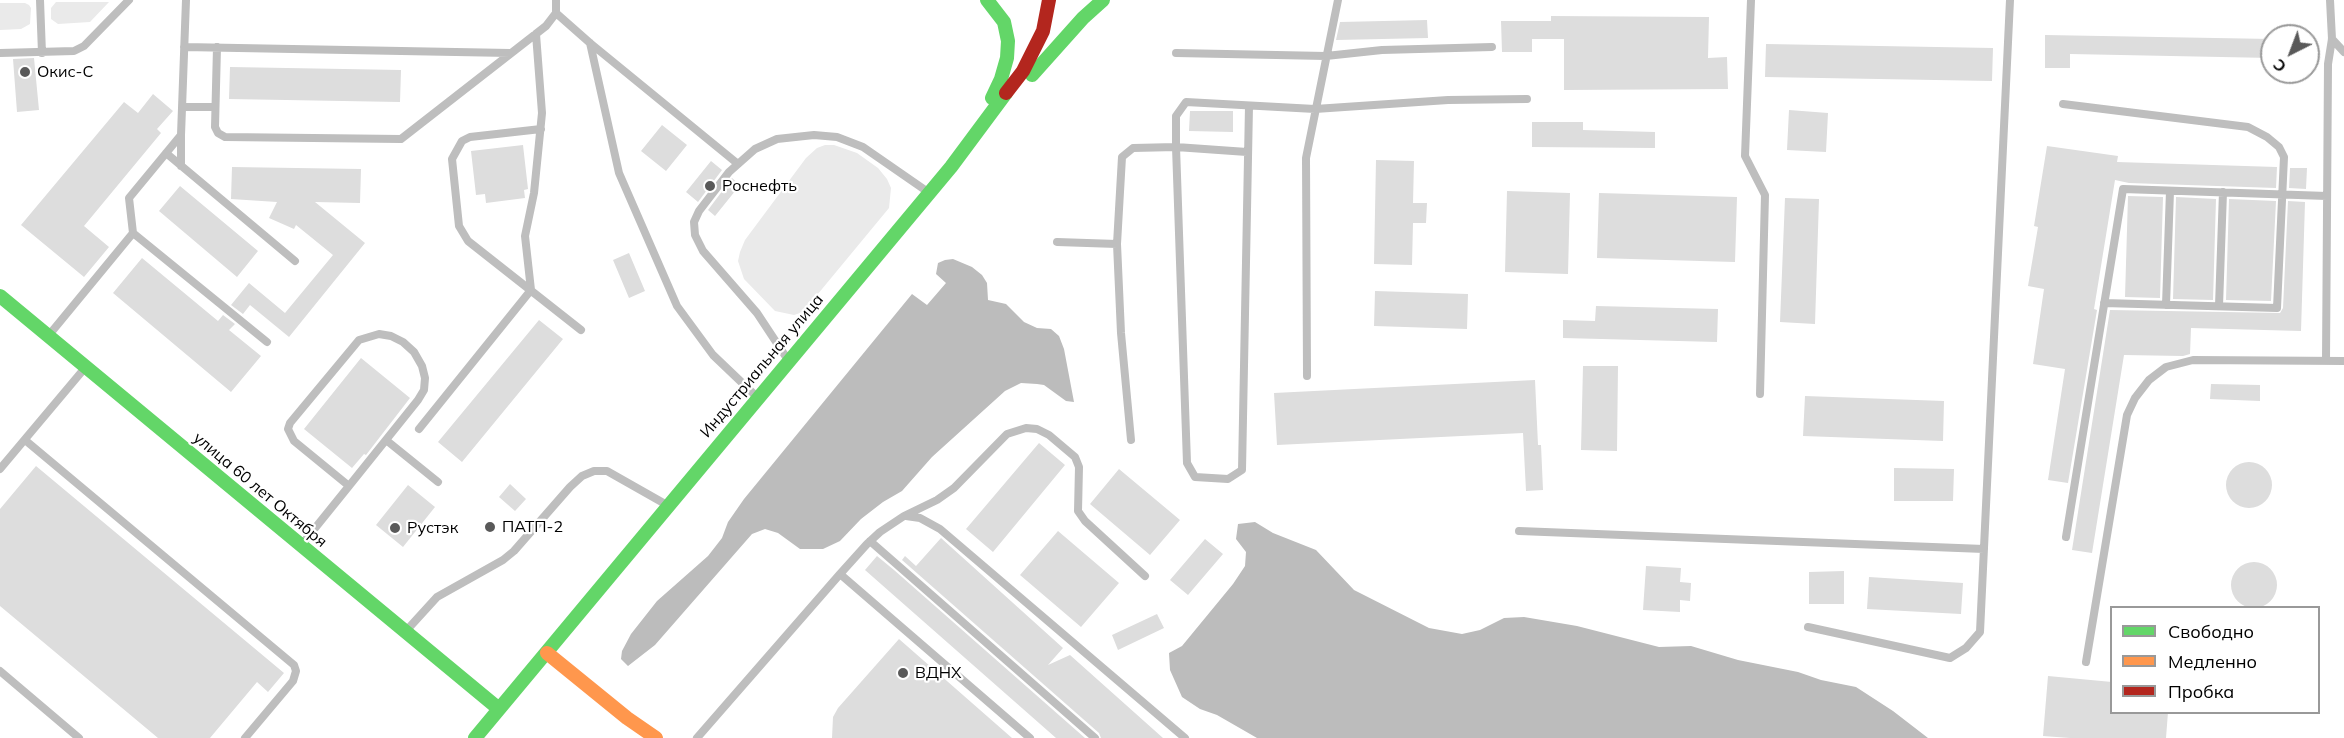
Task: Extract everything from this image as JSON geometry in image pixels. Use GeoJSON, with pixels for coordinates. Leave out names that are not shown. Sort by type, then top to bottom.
{"type":"FeatureCollection","features":[{"type":"Feature","properties":{"kind":"main road"},"geometry":{"type":"LineString","coordinates":[[951,167],[993,97],[1007,58],[1008,41],[1004,22],[987,0]]}},
{"type":"Feature","properties":{"kind":"main road","name":"Индустриальная улица"},"geometry":{"type":"LineString","coordinates":[[475,738],[951,167],[1023,71],[1043,31],[1049,0]]}},
{"type":"Feature","properties":{"kind":"main road"},"geometry":{"type":"LineString","coordinates":[[951,167],[1083,18],[1103,0]]}},
{"type":"Feature","properties":{"kind":"main road","name":"улица 60 лет Октября"},"geometry":{"type":"LineString","coordinates":[[0,296],[499,709]]}},
{"type":"Feature","properties":{"kind":"main road"},"geometry":{"type":"LineString","coordinates":[[547,653],[627,718],[656,738]]}},
{"type":"Feature","properties":{"kind":"lane"},"geometry":{"type":"LineString","coordinates":[[40,0],[42,53]]}},
{"type":"Feature","properties":{"kind":"lane"},"geometry":{"type":"LineString","coordinates":[[181,166],[186,0]]}},
{"type":"Feature","properties":{"kind":"lane"},"geometry":{"type":"LineString","coordinates":[[217,47],[215,127],[218,133],[225,137],[401,139],[536,34],[556,13],[556,0]]}},
{"type":"Feature","properties":{"kind":"lane"},"geometry":{"type":"LineString","coordinates":[[1307,376],[1306,158],[1338,0]]}},
{"type":"Feature","properties":{"kind":"lane"},"geometry":{"type":"LineString","coordinates":[[1751,0],[1745,156],[1765,195],[1760,394]]}},
{"type":"Feature","properties":{"kind":"lane"},"geometry":{"type":"LineString","coordinates":[[1808,627],[1950,658],[1966,648],[1980,632],[2010,0]]}},
{"type":"Feature","properties":{"kind":"lane"},"geometry":{"type":"LineString","coordinates":[[2326,361],[2328,64],[2332,39],[2330,0]]}},
{"type":"Feature","properties":{"kind":"lane"},"geometry":{"type":"LineString","coordinates":[[0,53],[74,51],[84,46],[126,2]]}},
{"type":"Feature","properties":{"kind":"lane"},"geometry":{"type":"LineString","coordinates":[[556,13],[738,164]]}},
{"type":"Feature","properties":{"kind":"lane"},"geometry":{"type":"LineString","coordinates":[[419,429],[531,290],[525,236],[534,193],[542,113],[536,34]]}},
{"type":"Feature","properties":{"kind":"lane"},"geometry":{"type":"LineString","coordinates":[[2332,39],[2344,39]]}},
{"type":"Feature","properties":{"kind":"lane"},"geometry":{"type":"LineString","coordinates":[[2332,39],[2344,52]]}},
{"type":"Feature","properties":{"kind":"lane"},"geometry":{"type":"LineString","coordinates":[[590,43],[626,195],[677,306],[718,361],[758,397]]}},
{"type":"Feature","properties":{"kind":"lane"},"geometry":{"type":"LineString","coordinates":[[184,47],[511,53]]}},
{"type":"Feature","properties":{"kind":"lane"},"geometry":{"type":"LineString","coordinates":[[1176,53],[1326,56],[1383,50],[1492,47]]}},
{"type":"Feature","properties":{"kind":"lane"},"geometry":{"type":"LineString","coordinates":[[1249,106],[1242,470],[1228,479],[1195,477],[1187,463],[1176,147],[1176,116],[1186,102],[1315,109],[1448,100],[1527,99]]}},
{"type":"Feature","properties":{"kind":"lane"},"geometry":{"type":"LineString","coordinates":[[2063,104],[2247,127],[2267,137],[2279,147],[2283,157],[2277,308],[2104,303]]}},
{"type":"Feature","properties":{"kind":"lane"},"geometry":{"type":"LineString","coordinates":[[182,107],[215,107]]}},
{"type":"Feature","properties":{"kind":"lane"},"geometry":{"type":"LineString","coordinates":[[541,129],[470,137],[462,141],[452,159],[459,226],[468,241],[581,330]]}},
{"type":"Feature","properties":{"kind":"lane"},"geometry":{"type":"LineString","coordinates":[[181,135],[129,198],[133,233],[267,342]]}},
{"type":"Feature","properties":{"kind":"lane"},"geometry":{"type":"LineString","coordinates":[[788,360],[757,313],[703,251],[695,235],[694,222],[699,211],[738,164],[754,149],[777,139],[813,135],[837,137],[863,147],[929,192]]}},
{"type":"Feature","properties":{"kind":"lane"},"geometry":{"type":"LineString","coordinates":[[1131,440],[1121,333],[1117,244],[1122,157],[1133,148],[1176,147],[1247,152]]}},
{"type":"Feature","properties":{"kind":"lane"},"geometry":{"type":"LineString","coordinates":[[166,153],[295,261]]}},
{"type":"Feature","properties":{"kind":"lane"},"geometry":{"type":"LineString","coordinates":[[2066,537],[2123,189],[2327,196]]}},
{"type":"Feature","properties":{"kind":"lane"},"geometry":{"type":"LineString","coordinates":[[2166,304],[2170,190]]}},
{"type":"Feature","properties":{"kind":"lane"},"geometry":{"type":"LineString","coordinates":[[2219,306],[2223,192]]}},
{"type":"Feature","properties":{"kind":"lane"},"geometry":{"type":"LineString","coordinates":[[49,335],[133,233]]}},
{"type":"Feature","properties":{"kind":"lane"},"geometry":{"type":"LineString","coordinates":[[1057,242],[1117,244]]}},
{"type":"Feature","properties":{"kind":"lane"},"geometry":{"type":"LineString","coordinates":[[301,545],[349,486],[418,400],[424,390],[425,378],[422,366],[414,352],[392,336],[379,334],[359,340],[351,347],[290,423],[288,429],[294,441],[349,486]]}},
{"type":"Feature","properties":{"kind":"lane"},"geometry":{"type":"LineString","coordinates":[[2086,662],[2127,415],[2135,398],[2149,380],[2166,367],[2193,360],[2344,361]]}},
{"type":"Feature","properties":{"kind":"lane"},"geometry":{"type":"LineString","coordinates":[[0,470],[86,366]]}},
{"type":"Feature","properties":{"kind":"lane"},"geometry":{"type":"LineString","coordinates":[[697,738],[870,541],[904,516],[937,500],[954,488],[1007,434],[1018,429],[1037,429],[1063,445],[1076,457],[1079,467],[1078,510],[1085,521],[1145,576]]}},
{"type":"Feature","properties":{"kind":"lane"},"geometry":{"type":"LineString","coordinates":[[25,440],[294,665],[296,671],[293,681],[245,738]]}},
{"type":"Feature","properties":{"kind":"lane"},"geometry":{"type":"LineString","coordinates":[[386,440],[438,482]]}},
{"type":"Feature","properties":{"kind":"lane"},"geometry":{"type":"LineString","coordinates":[[405,631],[437,597],[503,560],[514,551],[582,476],[594,471],[607,471],[667,505]]}},
{"type":"Feature","properties":{"kind":"lane"},"geometry":{"type":"LineString","coordinates":[[904,516],[920,518],[940,529],[1185,738]]}},
{"type":"Feature","properties":{"kind":"lane"},"geometry":{"type":"LineString","coordinates":[[1519,531],[1984,549]]}},
{"type":"Feature","properties":{"kind":"lane"},"geometry":{"type":"LineString","coordinates":[[870,541],[929,590],[1095,738]]}},
{"type":"Feature","properties":{"kind":"lane"},"geometry":{"type":"LineString","coordinates":[[840,574],[1030,738]]}},
{"type":"Feature","properties":{"kind":"lane"},"geometry":{"type":"LineString","coordinates":[[0,670],[79,738]]}},
{"type":"Feature","properties":{"kind":"shaded area"},"geometry":{"type":"Polygon","coordinates":[[[56,2],[109,2],[90,22],[58,24],[51,19],[51,8],[56,2]]]}},
{"type":"Feature","properties":{"kind":"shaded area"},"geometry":{"type":"Polygon","coordinates":[[[0,3],[29,5],[31,8],[30,24],[21,29],[0,30],[0,3]]]}},
{"type":"Feature","properties":{"kind":"shaded area"},"geometry":{"type":"Polygon","coordinates":[[[834,145],[857,153],[878,168],[891,188],[889,208],[803,312],[794,315],[775,311],[744,279],[738,261],[740,252],[745,240],[806,158],[817,148],[834,145]]]}},
{"type":"Feature","properties":{"kind":"shaded area"},"geometry":{"type":"Polygon","coordinates":[[[953,259],[972,267],[982,275],[987,283],[988,300],[1006,304],[1024,322],[1037,328],[1051,329],[1059,336],[1064,349],[1074,402],[1066,401],[1044,385],[1021,383],[1005,391],[932,457],[902,491],[861,519],[840,541],[823,549],[800,549],[778,533],[765,529],[752,534],[655,645],[628,666],[621,659],[622,651],[631,634],[657,601],[708,556],[722,538],[728,522],[744,499],[912,294],[927,305],[946,283],[936,274],[938,263],[953,259]]]}},
{"type":"Feature","properties":{"kind":"shaded area"},"geometry":{"type":"Polygon","coordinates":[[[1255,522],[1273,533],[1316,550],[1354,590],[1429,628],[1462,634],[1480,630],[1504,618],[1524,617],[1577,626],[1659,647],[1691,646],[1738,660],[1856,687],[1893,711],[1928,738],[1257,738],[1217,715],[1200,709],[1182,697],[1170,670],[1169,653],[1182,646],[1245,566],[1246,552],[1236,539],[1238,524],[1255,522]]]}},
{"type":"Feature","properties":{"kind":"building"},"geometry":{"type":"Polygon","coordinates":[[[1551,16],[1709,17],[1708,58],[1727,57],[1728,89],[1564,90],[1564,39],[1532,39],[1532,52],[1502,52],[1501,21],[1551,21],[1551,16]]]}},
{"type":"Feature","properties":{"kind":"building"},"geometry":{"type":"Polygon","coordinates":[[[1427,20],[1428,38],[1336,40],[1340,22],[1427,20]]]}},
{"type":"Feature","properties":{"kind":"building"},"geometry":{"type":"Polygon","coordinates":[[[2045,35],[2260,39],[2260,58],[2070,54],[2070,68],[2045,68],[2045,35]]]}},
{"type":"Feature","properties":{"kind":"building"},"geometry":{"type":"Polygon","coordinates":[[[1766,44],[1993,48],[1992,81],[1765,77],[1766,44]]]}},
{"type":"Feature","properties":{"kind":"building"},"geometry":{"type":"Polygon","coordinates":[[[34,58],[39,110],[17,112],[13,59],[34,58]]]}},
{"type":"Feature","properties":{"kind":"building"},"geometry":{"type":"Polygon","coordinates":[[[230,67],[401,70],[400,102],[229,99],[230,67]]]}},
{"type":"Feature","properties":{"kind":"building"},"geometry":{"type":"Polygon","coordinates":[[[153,94],[173,111],[157,129],[161,133],[84,226],[109,247],[84,277],[21,225],[124,102],[138,113],[153,94]]]}},
{"type":"Feature","properties":{"kind":"building"},"geometry":{"type":"Polygon","coordinates":[[[1789,110],[1828,113],[1826,152],[1787,150],[1789,110]]]}},
{"type":"Feature","properties":{"kind":"building"},"geometry":{"type":"Polygon","coordinates":[[[1190,111],[1233,111],[1233,132],[1189,131],[1190,111]]]}},
{"type":"Feature","properties":{"kind":"building"},"geometry":{"type":"Polygon","coordinates":[[[1532,122],[1583,122],[1583,130],[1655,132],[1655,148],[1532,147],[1532,122]]]}},
{"type":"Feature","properties":{"kind":"building"},"geometry":{"type":"Polygon","coordinates":[[[662,125],[687,145],[666,171],[641,151],[662,125]]]}},
{"type":"Feature","properties":{"kind":"building"},"geometry":{"type":"Polygon","coordinates":[[[523,145],[528,189],[524,190],[525,198],[486,203],[485,194],[476,195],[471,151],[523,145]]]}},
{"type":"Feature","properties":{"kind":"building"},"geometry":{"type":"Polygon","coordinates":[[[2047,146],[2118,156],[2117,162],[2277,167],[2276,188],[2129,183],[2115,180],[2094,309],[2097,310],[2068,483],[2048,480],[2065,369],[2033,364],[2044,289],[2028,286],[2038,227],[2034,226],[2047,146]]]}},
{"type":"Feature","properties":{"kind":"building"},"geometry":{"type":"Polygon","coordinates":[[[1376,160],[1414,161],[1413,203],[1427,203],[1426,223],[1413,223],[1412,265],[1374,264],[1376,160]]]}},
{"type":"Feature","properties":{"kind":"building"},"geometry":{"type":"Polygon","coordinates":[[[711,161],[722,170],[698,202],[686,192],[711,161]]]}},
{"type":"Feature","properties":{"kind":"building"},"geometry":{"type":"Polygon","coordinates":[[[232,167],[361,169],[360,203],[315,202],[365,243],[289,337],[250,305],[243,314],[231,305],[249,283],[285,313],[333,255],[296,225],[294,229],[269,218],[277,202],[231,199],[232,167]]]}},
{"type":"Feature","properties":{"kind":"building"},"geometry":{"type":"Polygon","coordinates":[[[2290,168],[2307,168],[2306,189],[2289,188],[2290,168]]]}},
{"type":"Feature","properties":{"kind":"building"},"geometry":{"type":"Polygon","coordinates":[[[732,178],[740,185],[715,216],[708,210],[732,178]]]}},
{"type":"Feature","properties":{"kind":"building"},"geometry":{"type":"Polygon","coordinates":[[[180,186],[258,251],[237,277],[159,211],[180,186]]]}},
{"type":"Feature","properties":{"kind":"building"},"geometry":{"type":"Polygon","coordinates":[[[1507,191],[1570,193],[1568,274],[1505,272],[1507,191]]]}},
{"type":"Feature","properties":{"kind":"building"},"geometry":{"type":"Polygon","coordinates":[[[1599,193],[1737,197],[1735,262],[1597,258],[1599,193]]]}},
{"type":"Feature","properties":{"kind":"building"},"geometry":{"type":"Polygon","coordinates":[[[2128,196],[2163,197],[2160,298],[2125,297],[2128,196]]]}},
{"type":"Feature","properties":{"kind":"building"},"geometry":{"type":"Polygon","coordinates":[[[2176,197],[2216,199],[2213,300],[2173,299],[2176,197]]]}},
{"type":"Feature","properties":{"kind":"building"},"geometry":{"type":"Polygon","coordinates":[[[1785,198],[1819,199],[1815,324],[1780,322],[1785,198]]]}},
{"type":"Feature","properties":{"kind":"building"},"geometry":{"type":"Polygon","coordinates":[[[2229,199],[2276,201],[2271,301],[2226,300],[2229,199]]]}},
{"type":"Feature","properties":{"kind":"building"},"geometry":{"type":"Polygon","coordinates":[[[2288,201],[2305,202],[2301,331],[2191,328],[2190,354],[2183,356],[2124,355],[2092,553],[2072,550],[2110,310],[2280,313],[2283,308],[2288,201]]]}},
{"type":"Feature","properties":{"kind":"building"},"geometry":{"type":"Polygon","coordinates":[[[629,253],[645,291],[629,298],[613,260],[629,253]]]}},
{"type":"Feature","properties":{"kind":"building"},"geometry":{"type":"Polygon","coordinates":[[[142,258],[218,321],[223,315],[235,324],[229,330],[261,356],[231,392],[113,293],[142,258]]]}},
{"type":"Feature","properties":{"kind":"building"},"geometry":{"type":"Polygon","coordinates":[[[1375,291],[1468,294],[1467,329],[1374,326],[1375,291]]]}},
{"type":"Feature","properties":{"kind":"building"},"geometry":{"type":"Polygon","coordinates":[[[1596,306],[1718,309],[1717,342],[1563,338],[1563,320],[1595,321],[1596,306]]]}},
{"type":"Feature","properties":{"kind":"building"},"geometry":{"type":"Polygon","coordinates":[[[539,320],[563,339],[462,462],[438,442],[539,320]]]}},
{"type":"Feature","properties":{"kind":"building"},"geometry":{"type":"Polygon","coordinates":[[[361,358],[410,398],[366,455],[364,454],[352,468],[304,429],[361,358]]]}},
{"type":"Feature","properties":{"kind":"building"},"geometry":{"type":"Polygon","coordinates":[[[1583,366],[1618,366],[1617,451],[1581,450],[1583,366]]]}},
{"type":"Feature","properties":{"kind":"building"},"geometry":{"type":"Polygon","coordinates":[[[1535,380],[1543,490],[1526,491],[1523,433],[1277,445],[1274,393],[1535,380]]]}},
{"type":"Feature","properties":{"kind":"building"},"geometry":{"type":"Polygon","coordinates":[[[2211,384],[2260,385],[2260,401],[2210,399],[2211,384]]]}},
{"type":"Feature","properties":{"kind":"building"},"geometry":{"type":"Polygon","coordinates":[[[1805,396],[1944,401],[1943,441],[1803,436],[1805,396]]]}},
{"type":"Feature","properties":{"kind":"building"},"geometry":{"type":"Polygon","coordinates":[[[1039,443],[1065,465],[993,552],[966,529],[1039,443]]]}},
{"type":"Feature","properties":{"kind":"building"},"geometry":{"type":"Polygon","coordinates":[[[2249,462],[2258,463],[2265,469],[2271,476],[2271,494],[2265,501],[2258,507],[2249,508],[2240,507],[2233,501],[2227,494],[2226,485],[2227,476],[2233,469],[2240,463],[2249,462]]]}},
{"type":"Feature","properties":{"kind":"building"},"geometry":{"type":"Polygon","coordinates":[[[36,466],[284,673],[268,692],[257,682],[210,738],[158,738],[0,606],[0,509],[36,466]]]}},
{"type":"Feature","properties":{"kind":"building"},"geometry":{"type":"Polygon","coordinates":[[[1894,468],[1954,469],[1953,501],[1894,501],[1894,468]]]}},
{"type":"Feature","properties":{"kind":"building"},"geometry":{"type":"Polygon","coordinates":[[[1119,469],[1180,520],[1150,555],[1090,504],[1119,469]]]}},
{"type":"Feature","properties":{"kind":"building"},"geometry":{"type":"Polygon","coordinates":[[[510,484],[526,499],[515,511],[499,497],[510,484]]]}},
{"type":"Feature","properties":{"kind":"building"},"geometry":{"type":"Polygon","coordinates":[[[408,485],[435,507],[403,547],[376,525],[408,485]]]}},
{"type":"Feature","properties":{"kind":"building"},"geometry":{"type":"Polygon","coordinates":[[[1058,531],[1119,583],[1081,627],[1020,575],[1058,531]]]}},
{"type":"Feature","properties":{"kind":"building"},"geometry":{"type":"Polygon","coordinates":[[[941,538],[1063,648],[1048,665],[1070,655],[1163,738],[1101,738],[1099,733],[902,560],[905,556],[916,566],[941,538]]]}},
{"type":"Feature","properties":{"kind":"building"},"geometry":{"type":"Polygon","coordinates":[[[1205,539],[1223,554],[1188,595],[1170,580],[1205,539]]]}},
{"type":"Feature","properties":{"kind":"building"},"geometry":{"type":"Polygon","coordinates":[[[877,556],[1085,738],[1056,738],[865,570],[877,556]]]}},
{"type":"Feature","properties":{"kind":"building"},"geometry":{"type":"Polygon","coordinates":[[[2254,562],[2263,564],[2275,576],[2277,585],[2275,594],[2263,606],[2245,606],[2233,594],[2231,585],[2233,576],[2245,564],[2254,562]]]}},
{"type":"Feature","properties":{"kind":"building"},"geometry":{"type":"Polygon","coordinates":[[[1646,566],[1681,568],[1680,582],[1691,583],[1690,601],[1680,600],[1680,612],[1643,610],[1646,566]]]}},
{"type":"Feature","properties":{"kind":"building"},"geometry":{"type":"Polygon","coordinates":[[[1844,571],[1844,604],[1809,604],[1809,572],[1844,571]]]}},
{"type":"Feature","properties":{"kind":"building"},"geometry":{"type":"Polygon","coordinates":[[[1869,577],[1963,583],[1961,614],[1867,609],[1869,577]]]}},
{"type":"Feature","properties":{"kind":"building"},"geometry":{"type":"Polygon","coordinates":[[[1157,614],[1164,628],[1118,650],[1112,635],[1157,614]]]}},
{"type":"Feature","properties":{"kind":"building","name":"ВДНХ"},"geometry":{"type":"Polygon","coordinates":[[[899,639],[1012,738],[832,738],[833,717],[838,708],[899,639]]]}},
{"type":"Feature","properties":{"kind":"building"},"geometry":{"type":"Polygon","coordinates":[[[2048,676],[2110,682],[2110,714],[2168,714],[2166,738],[2043,736],[2048,676]]]}},
{"type":"Feature","properties":{"kind":"traffic: fast"},"geometry":{"type":"LineString","coordinates":[[987,0],[1004,22],[1008,41],[1007,58],[992,98]]}},
{"type":"Feature","properties":{"kind":"traffic: fast"},"geometry":{"type":"LineString","coordinates":[[1032,75],[1083,18],[1103,0]]}},
{"type":"Feature","properties":{"kind":"traffic: fast"},"geometry":{"type":"LineString","coordinates":[[475,738],[951,167],[1006,93]]}},
{"type":"Feature","properties":{"kind":"traffic: fast"},"geometry":{"type":"LineString","coordinates":[[0,296],[499,709]]}},
{"type":"Feature","properties":{"kind":"traffic: slow"},"geometry":{"type":"LineString","coordinates":[[547,653],[627,718],[656,738]]}},
{"type":"Feature","properties":{"kind":"traffic: jam"},"geometry":{"type":"LineString","coordinates":[[1006,93],[1023,71],[1043,31],[1049,0]]}},
{"type":"Feature","properties":{"kind":"place","name":"Окис-С"},"geometry":{"type":"Point","coordinates":[25,72]}},
{"type":"Feature","properties":{"kind":"place","name":"Роснефть"},"geometry":{"type":"Point","coordinates":[710,186]}},
{"type":"Feature","properties":{"kind":"place","name":"ПАТП-2"},"geometry":{"type":"Point","coordinates":[490,527]}},
{"type":"Feature","properties":{"kind":"place","name":"Рустэк"},"geometry":{"type":"Point","coordinates":[395,528]}},
{"type":"Feature","properties":{"kind":"place","name":"ВДНХ"},"geometry":{"type":"Point","coordinates":[903,673]}}]}
